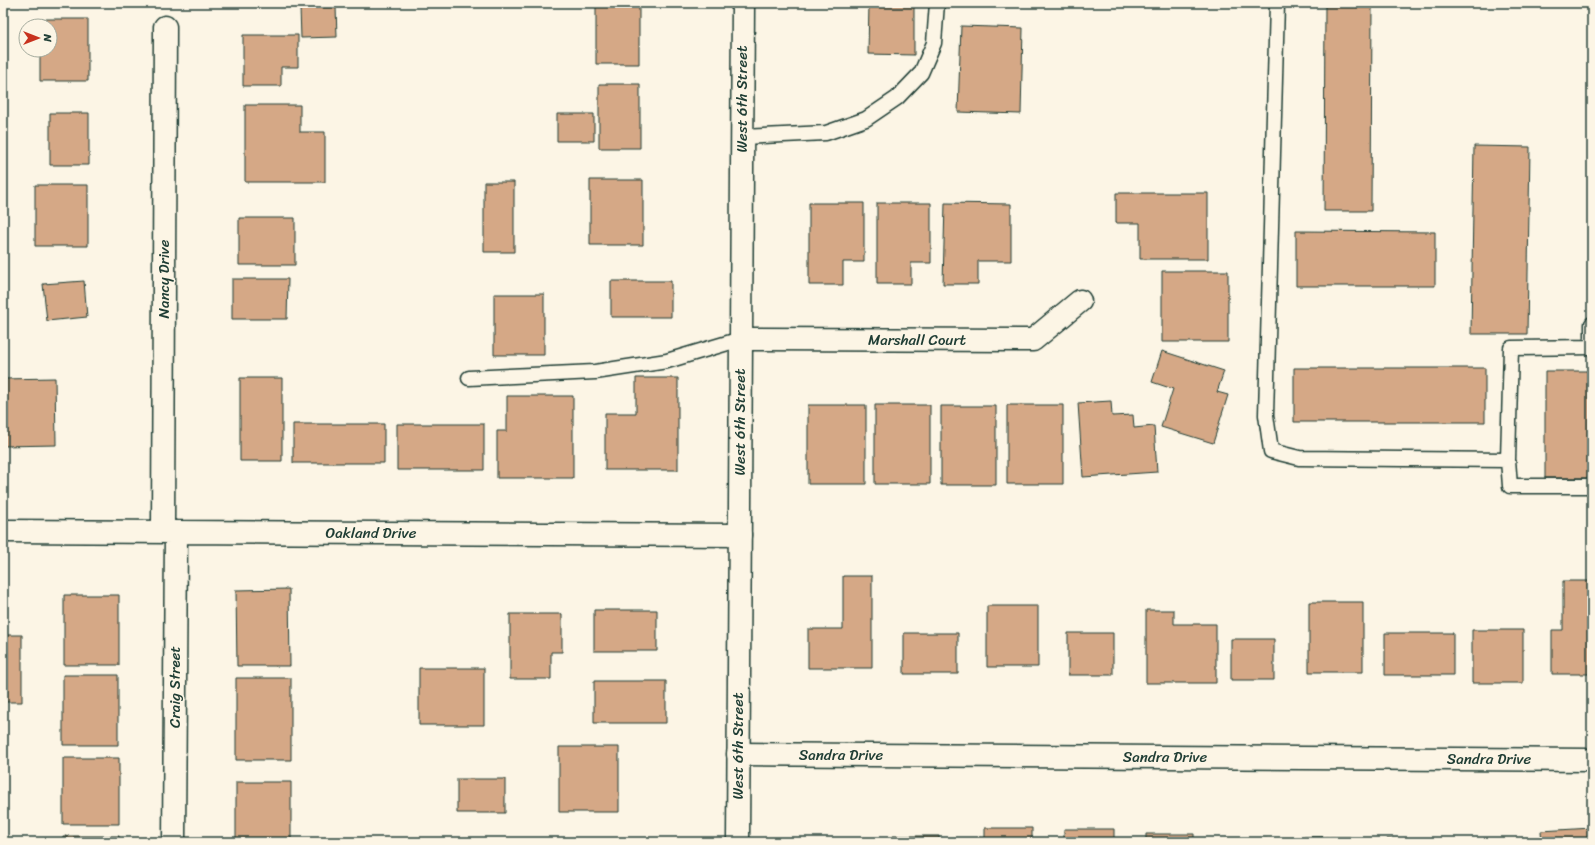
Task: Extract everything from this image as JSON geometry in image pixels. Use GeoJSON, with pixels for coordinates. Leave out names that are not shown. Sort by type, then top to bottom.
{"type":"FeatureCollection","features":[{"type":"Feature","properties":{"kind":"street","name":"West 6th Street"},"geometry":{"type":"LineString","coordinates":[[738,842],[743,3]]}},
{"type":"Feature","properties":{"kind":"street","name":"Nancy Drive"},"geometry":{"type":"LineString","coordinates":[[165,27],[170,532]]}},
{"type":"Feature","properties":{"kind":"street","name":"Marshall Court"},"geometry":{"type":"LineString","coordinates":[[741,339],[1032,340],[1080,301]]}},
{"type":"Feature","properties":{"kind":"street","name":"Oakland Drive"},"geometry":{"type":"LineString","coordinates":[[3,531],[740,535]]}},
{"type":"Feature","properties":{"kind":"street","name":"Craig Street"},"geometry":{"type":"LineString","coordinates":[[170,532],[174,842]]}},
{"type":"Feature","properties":{"kind":"street","name":"Sandra Drive"},"geometry":{"type":"LineString","coordinates":[[738,754],[1592,760]]}},
{"type":"Feature","properties":{"kind":"lane"},"geometry":{"type":"LineString","coordinates":[[742,137],[826,133],[866,119],[897,98],[921,73],[934,43],[937,3]]}},
{"type":"Feature","properties":{"kind":"lane"},"geometry":{"type":"LineString","coordinates":[[1277,3],[1266,415],[1271,451],[1299,458],[1508,460]]}},
{"type":"Feature","properties":{"kind":"lane"},"geometry":{"type":"LineString","coordinates":[[1592,324],[1592,347],[1511,348],[1508,460],[1510,486],[1592,486]]}},
{"type":"Feature","properties":{"kind":"lane"},"geometry":{"type":"LineString","coordinates":[[469,378],[595,372],[668,361],[741,339]]}},
{"type":"Feature","properties":{"kind":"building"},"geometry":{"type":"Polygon","coordinates":[[[596,3],[639,3],[639,64],[596,64],[596,3]]]}},
{"type":"Feature","properties":{"kind":"building"},"geometry":{"type":"Polygon","coordinates":[[[869,3],[914,3],[914,55],[868,54],[869,3]]]}},
{"type":"Feature","properties":{"kind":"building"},"geometry":{"type":"Polygon","coordinates":[[[1325,3],[1372,3],[1371,211],[1324,211],[1325,3]]]}},
{"type":"Feature","properties":{"kind":"building"},"geometry":{"type":"Polygon","coordinates":[[[336,7],[337,37],[301,38],[300,8],[336,7]]]}},
{"type":"Feature","properties":{"kind":"building"},"geometry":{"type":"Polygon","coordinates":[[[58,19],[88,19],[88,81],[40,81],[40,58],[58,58],[58,19]]]}},
{"type":"Feature","properties":{"kind":"building"},"geometry":{"type":"Polygon","coordinates":[[[961,26],[1023,28],[1021,114],[958,112],[961,26]]]}},
{"type":"Feature","properties":{"kind":"building"},"geometry":{"type":"Polygon","coordinates":[[[243,35],[298,35],[298,67],[281,67],[281,86],[243,86],[243,35]]]}},
{"type":"Feature","properties":{"kind":"building"},"geometry":{"type":"Polygon","coordinates":[[[599,84],[640,84],[640,148],[599,148],[599,84]]]}},
{"type":"Feature","properties":{"kind":"building"},"geometry":{"type":"Polygon","coordinates":[[[245,105],[300,105],[300,132],[325,132],[325,182],[245,182],[245,105]]]}},
{"type":"Feature","properties":{"kind":"building"},"geometry":{"type":"Polygon","coordinates":[[[50,113],[89,113],[89,165],[50,165],[50,113]]]}},
{"type":"Feature","properties":{"kind":"building"},"geometry":{"type":"Polygon","coordinates":[[[557,114],[594,114],[594,141],[557,141],[557,114]]]}},
{"type":"Feature","properties":{"kind":"building"},"geometry":{"type":"Polygon","coordinates":[[[1474,146],[1530,147],[1527,334],[1471,334],[1474,146]]]}},
{"type":"Feature","properties":{"kind":"building"},"geometry":{"type":"Polygon","coordinates":[[[590,180],[643,180],[643,245],[590,245],[590,180]]]}},
{"type":"Feature","properties":{"kind":"building"},"geometry":{"type":"Polygon","coordinates":[[[484,182],[514,182],[514,252],[484,252],[484,182]]]}},
{"type":"Feature","properties":{"kind":"building"},"geometry":{"type":"Polygon","coordinates":[[[35,185],[88,185],[88,246],[35,246],[35,185]]]}},
{"type":"Feature","properties":{"kind":"building"},"geometry":{"type":"Polygon","coordinates":[[[1116,193],[1208,193],[1208,259],[1140,259],[1140,223],[1116,223],[1116,193]]]}},
{"type":"Feature","properties":{"kind":"building"},"geometry":{"type":"Polygon","coordinates":[[[809,203],[864,203],[864,262],[843,262],[843,285],[809,285],[809,203]]]}},
{"type":"Feature","properties":{"kind":"building"},"geometry":{"type":"Polygon","coordinates":[[[877,203],[931,203],[931,263],[911,263],[911,284],[877,284],[877,203]]]}},
{"type":"Feature","properties":{"kind":"building"},"geometry":{"type":"Polygon","coordinates":[[[945,203],[1011,204],[1011,261],[978,261],[978,284],[943,284],[945,203]]]}},
{"type":"Feature","properties":{"kind":"building"},"geometry":{"type":"Polygon","coordinates":[[[239,218],[295,218],[295,265],[239,265],[239,218]]]}},
{"type":"Feature","properties":{"kind":"building"},"geometry":{"type":"Polygon","coordinates":[[[1296,231],[1435,232],[1435,286],[1296,286],[1296,231]]]}},
{"type":"Feature","properties":{"kind":"building"},"geometry":{"type":"Polygon","coordinates":[[[1162,271],[1228,271],[1228,342],[1162,342],[1162,271]]]}},
{"type":"Feature","properties":{"kind":"building"},"geometry":{"type":"Polygon","coordinates":[[[232,279],[288,279],[287,319],[232,319],[232,279]]]}},
{"type":"Feature","properties":{"kind":"building"},"geometry":{"type":"Polygon","coordinates":[[[84,281],[87,317],[47,321],[43,284],[84,281]]]}},
{"type":"Feature","properties":{"kind":"building"},"geometry":{"type":"Polygon","coordinates":[[[611,281],[671,281],[671,317],[611,317],[611,281]]]}},
{"type":"Feature","properties":{"kind":"building"},"geometry":{"type":"Polygon","coordinates":[[[494,294],[544,294],[544,355],[494,355],[494,294]]]}},
{"type":"Feature","properties":{"kind":"building"},"geometry":{"type":"Polygon","coordinates":[[[1162,351],[1224,371],[1217,392],[1228,395],[1213,443],[1161,427],[1173,389],[1152,382],[1162,351]]]}},
{"type":"Feature","properties":{"kind":"building"},"geometry":{"type":"Polygon","coordinates":[[[1294,368],[1485,368],[1485,422],[1294,422],[1294,368]]]}},
{"type":"Feature","properties":{"kind":"building"},"geometry":{"type":"Polygon","coordinates":[[[1545,371],[1592,371],[1592,478],[1545,478],[1545,371]]]}},
{"type":"Feature","properties":{"kind":"building"},"geometry":{"type":"Polygon","coordinates":[[[55,378],[56,445],[3,446],[3,379],[55,378]]]}},
{"type":"Feature","properties":{"kind":"building"},"geometry":{"type":"Polygon","coordinates":[[[240,378],[282,378],[282,461],[240,461],[240,378]]]}},
{"type":"Feature","properties":{"kind":"building"},"geometry":{"type":"Polygon","coordinates":[[[636,378],[678,378],[678,470],[605,470],[605,413],[636,413],[636,378]]]}},
{"type":"Feature","properties":{"kind":"building"},"geometry":{"type":"Polygon","coordinates":[[[507,396],[573,396],[573,478],[497,478],[497,431],[507,431],[507,396]]]}},
{"type":"Feature","properties":{"kind":"building"},"geometry":{"type":"Polygon","coordinates":[[[1111,401],[1112,416],[1133,415],[1134,428],[1154,426],[1157,472],[1083,477],[1078,403],[1111,401]]]}},
{"type":"Feature","properties":{"kind":"building"},"geometry":{"type":"Polygon","coordinates":[[[808,405],[866,405],[866,484],[808,484],[808,405]]]}},
{"type":"Feature","properties":{"kind":"building"},"geometry":{"type":"Polygon","coordinates":[[[875,405],[930,405],[930,484],[875,484],[875,405]]]}},
{"type":"Feature","properties":{"kind":"building"},"geometry":{"type":"Polygon","coordinates":[[[1007,405],[1063,405],[1063,484],[1007,484],[1007,405]]]}},
{"type":"Feature","properties":{"kind":"building"},"geometry":{"type":"Polygon","coordinates":[[[941,406],[996,406],[996,485],[941,485],[941,406]]]}},
{"type":"Feature","properties":{"kind":"building"},"geometry":{"type":"Polygon","coordinates":[[[293,424],[384,424],[384,463],[293,463],[293,424]]]}},
{"type":"Feature","properties":{"kind":"building"},"geometry":{"type":"Polygon","coordinates":[[[397,424],[484,424],[484,470],[397,470],[397,424]]]}},
{"type":"Feature","properties":{"kind":"building"},"geometry":{"type":"Polygon","coordinates":[[[843,576],[872,576],[872,668],[808,668],[808,629],[843,629],[843,576]]]}},
{"type":"Feature","properties":{"kind":"building"},"geometry":{"type":"Polygon","coordinates":[[[1563,581],[1592,581],[1592,674],[1552,674],[1552,630],[1563,630],[1563,581]]]}},
{"type":"Feature","properties":{"kind":"building"},"geometry":{"type":"Polygon","coordinates":[[[289,589],[290,666],[237,666],[236,590],[289,589]]]}},
{"type":"Feature","properties":{"kind":"building"},"geometry":{"type":"Polygon","coordinates":[[[64,595],[119,595],[119,665],[64,665],[64,595]]]}},
{"type":"Feature","properties":{"kind":"building"},"geometry":{"type":"Polygon","coordinates":[[[1309,602],[1363,602],[1363,672],[1309,672],[1309,602]]]}},
{"type":"Feature","properties":{"kind":"building"},"geometry":{"type":"Polygon","coordinates":[[[987,606],[1038,606],[1038,667],[987,667],[987,606]]]}},
{"type":"Feature","properties":{"kind":"building"},"geometry":{"type":"Polygon","coordinates":[[[594,610],[657,610],[657,651],[594,651],[594,610]]]}},
{"type":"Feature","properties":{"kind":"building"},"geometry":{"type":"Polygon","coordinates":[[[1146,610],[1174,610],[1174,624],[1216,624],[1216,683],[1146,683],[1146,610]]]}},
{"type":"Feature","properties":{"kind":"building"},"geometry":{"type":"Polygon","coordinates":[[[510,614],[562,614],[562,652],[551,652],[551,679],[510,679],[510,614]]]}},
{"type":"Feature","properties":{"kind":"building"},"geometry":{"type":"Polygon","coordinates":[[[1472,630],[1523,630],[1523,683],[1472,683],[1472,630]]]}},
{"type":"Feature","properties":{"kind":"building"},"geometry":{"type":"Polygon","coordinates":[[[904,633],[958,633],[958,674],[904,674],[904,633]]]}},
{"type":"Feature","properties":{"kind":"building"},"geometry":{"type":"Polygon","coordinates":[[[1068,633],[1113,633],[1113,675],[1068,675],[1068,633]]]}},
{"type":"Feature","properties":{"kind":"building"},"geometry":{"type":"Polygon","coordinates":[[[1385,633],[1453,633],[1453,675],[1385,675],[1385,633]]]}},
{"type":"Feature","properties":{"kind":"building"},"geometry":{"type":"Polygon","coordinates":[[[3,635],[22,635],[22,702],[3,702],[3,635]]]}},
{"type":"Feature","properties":{"kind":"building"},"geometry":{"type":"Polygon","coordinates":[[[1231,639],[1274,639],[1274,680],[1231,680],[1231,639]]]}},
{"type":"Feature","properties":{"kind":"building"},"geometry":{"type":"Polygon","coordinates":[[[419,668],[484,668],[484,725],[419,725],[419,668]]]}},
{"type":"Feature","properties":{"kind":"building"},"geometry":{"type":"Polygon","coordinates":[[[63,675],[118,675],[118,745],[63,745],[63,675]]]}},
{"type":"Feature","properties":{"kind":"building"},"geometry":{"type":"Polygon","coordinates":[[[236,678],[291,678],[291,760],[236,760],[236,678]]]}},
{"type":"Feature","properties":{"kind":"building"},"geometry":{"type":"Polygon","coordinates":[[[594,681],[666,681],[666,723],[594,723],[594,681]]]}},
{"type":"Feature","properties":{"kind":"building"},"geometry":{"type":"Polygon","coordinates":[[[559,747],[619,747],[619,812],[559,812],[559,747]]]}},
{"type":"Feature","properties":{"kind":"building"},"geometry":{"type":"Polygon","coordinates":[[[63,758],[119,758],[119,824],[63,824],[63,758]]]}},
{"type":"Feature","properties":{"kind":"building"},"geometry":{"type":"Polygon","coordinates":[[[457,779],[505,779],[505,813],[457,813],[457,779]]]}},
{"type":"Feature","properties":{"kind":"building"},"geometry":{"type":"Polygon","coordinates":[[[236,782],[291,782],[291,842],[236,842],[236,782]]]}},
{"type":"Feature","properties":{"kind":"building"},"geometry":{"type":"Polygon","coordinates":[[[985,828],[1032,828],[1032,842],[985,842],[985,828]]]}},
{"type":"Feature","properties":{"kind":"building"},"geometry":{"type":"Polygon","coordinates":[[[1592,828],[1592,842],[1542,842],[1541,831],[1592,828]]]}},
{"type":"Feature","properties":{"kind":"building"},"geometry":{"type":"Polygon","coordinates":[[[1064,829],[1114,829],[1114,842],[1064,842],[1064,829]]]}},
{"type":"Feature","properties":{"kind":"building"},"geometry":{"type":"Polygon","coordinates":[[[1146,834],[1194,834],[1194,842],[1146,842],[1146,834]]]}},
{"type":"Feature","properties":{"kind":"building"},"geometry":{"type":"Polygon","coordinates":[[[63,836],[119,836],[119,842],[63,842],[63,836]]]}},
{"type":"Feature","properties":{"kind":"building"},"geometry":{"type":"Polygon","coordinates":[[[893,836],[939,836],[939,842],[893,842],[893,836]]]}},
{"type":"Feature","properties":{"kind":"building"},"geometry":{"type":"Polygon","coordinates":[[[1304,837],[1350,837],[1350,842],[1304,842],[1304,837]]]}},
{"type":"Feature","properties":{"kind":"building"},"geometry":{"type":"Polygon","coordinates":[[[581,839],[637,839],[637,842],[581,842],[581,839]]]}},
{"type":"Feature","properties":{"kind":"building"},"geometry":{"type":"Polygon","coordinates":[[[1225,839],[1267,839],[1267,842],[1225,842],[1225,839]]]}},
{"type":"Feature","properties":{"kind":"building"},"geometry":{"type":"Polygon","coordinates":[[[1387,839],[1432,839],[1432,842],[1387,842],[1387,839]]]}}]}
